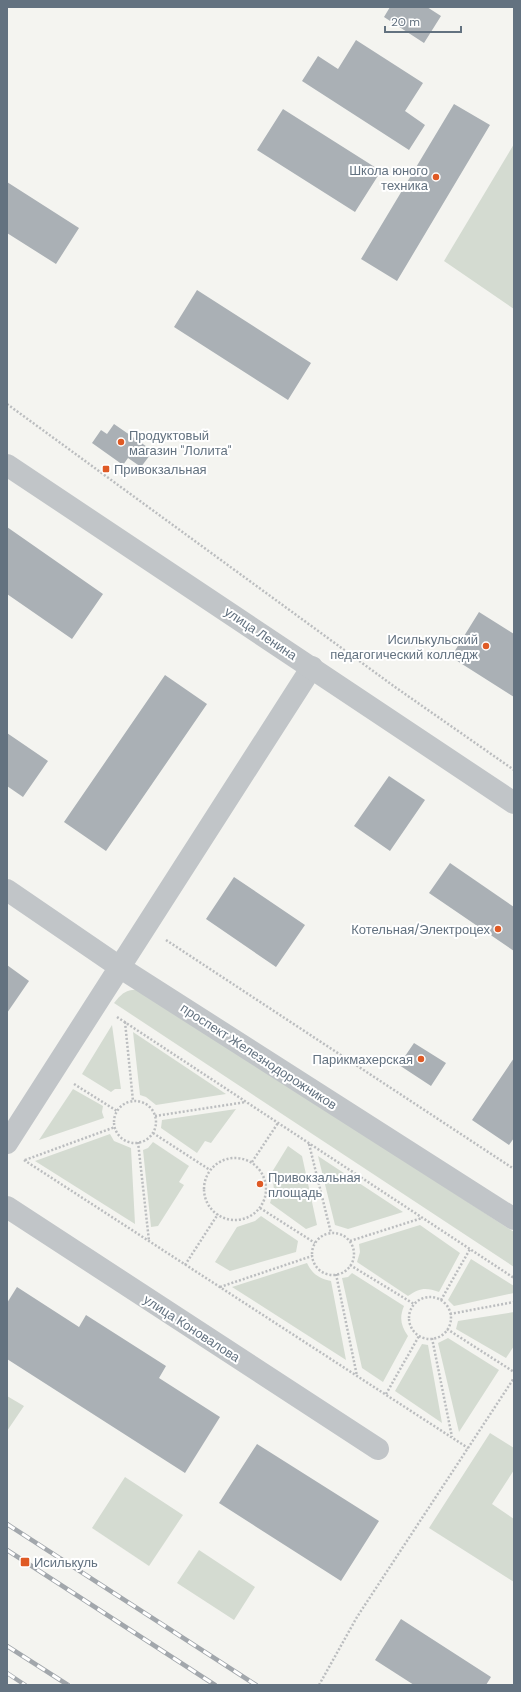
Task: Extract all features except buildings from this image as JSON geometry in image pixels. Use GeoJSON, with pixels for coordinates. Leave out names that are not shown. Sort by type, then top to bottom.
{"type":"FeatureCollection","features":[{"type":"Feature","properties":{"kind":"street","name":"улица Ленина"},"geometry":{"type":"LineString","coordinates":[[7,465],[514,803]]}},
{"type":"Feature","properties":{"kind":"street"},"geometry":{"type":"LineString","coordinates":[[13,1149],[53,1071],[312,667]]}},
{"type":"Feature","properties":{"kind":"street","name":"проспект Железнодорожников"},"geometry":{"type":"LineString","coordinates":[[7,890],[120,967],[514,1219]]}},
{"type":"Feature","properties":{"kind":"street","name":"улица Коновалова"},"geometry":{"type":"LineString","coordinates":[[7,1207],[378,1448]]}},
{"type":"Feature","properties":{"kind":"path"},"geometry":{"type":"LineString","coordinates":[[7,404],[395,687],[514,770]]}},
{"type":"Feature","properties":{"kind":"path"},"geometry":{"type":"LineString","coordinates":[[146,926],[514,1169]]}},
{"type":"Feature","properties":{"kind":"path"},"geometry":{"type":"LineString","coordinates":[[97,1003],[514,1278]]}},
{"type":"Feature","properties":{"kind":"path"},"geometry":{"type":"LineString","coordinates":[[125,1022],[133,1101]]}},
{"type":"Feature","properties":{"kind":"path"},"geometry":{"type":"LineString","coordinates":[[53,1071],[117,1111]]}},
{"type":"Feature","properties":{"kind":"path"},"geometry":{"type":"LineString","coordinates":[[133,1101],[147,1104],[152,1109],[155,1116],[156,1123],[153,1133],[145,1140],[138,1142],[125,1140],[120,1136],[115,1126],[117,1111],[121,1106],[133,1101]]}},
{"type":"Feature","properties":{"kind":"path"},"geometry":{"type":"LineString","coordinates":[[155,1116],[246,1102]]}},
{"type":"Feature","properties":{"kind":"path"},"geometry":{"type":"LineString","coordinates":[[252,1162],[278,1123]]}},
{"type":"Feature","properties":{"kind":"path"},"geometry":{"type":"LineString","coordinates":[[24,1160],[115,1126]]}},
{"type":"Feature","properties":{"kind":"path"},"geometry":{"type":"LineString","coordinates":[[153,1133],[210,1170]]}},
{"type":"Feature","properties":{"kind":"path"},"geometry":{"type":"LineString","coordinates":[[138,1142],[149,1241]]}},
{"type":"Feature","properties":{"kind":"path"},"geometry":{"type":"LineString","coordinates":[[309,1143],[331,1233]]}},
{"type":"Feature","properties":{"kind":"path"},"geometry":{"type":"LineString","coordinates":[[13,1149],[24,1160],[468,1448]]}},
{"type":"Feature","properties":{"kind":"path"},"geometry":{"type":"LineString","coordinates":[[233,1158],[243,1158],[260,1168],[267,1187],[265,1198],[260,1208],[252,1215],[242,1219],[232,1220],[218,1214],[213,1210],[207,1201],[204,1191],[205,1182],[210,1170],[223,1160],[233,1158]]}},
{"type":"Feature","properties":{"kind":"path"},"geometry":{"type":"LineString","coordinates":[[260,1208],[315,1243]]}},
{"type":"Feature","properties":{"kind":"path"},"geometry":{"type":"LineString","coordinates":[[185,1265],[218,1214]]}},
{"type":"Feature","properties":{"kind":"path"},"geometry":{"type":"LineString","coordinates":[[350,1241],[422,1217]]}},
{"type":"Feature","properties":{"kind":"path"},"geometry":{"type":"LineString","coordinates":[[331,1233],[338,1233],[350,1241],[354,1255],[350,1265],[342,1272],[336,1274],[323,1272],[318,1268],[312,1256],[315,1243],[324,1235],[331,1233]]}},
{"type":"Feature","properties":{"kind":"path"},"geometry":{"type":"LineString","coordinates":[[441,1300],[470,1249]]}},
{"type":"Feature","properties":{"kind":"path"},"geometry":{"type":"LineString","coordinates":[[220,1287],[312,1256]]}},
{"type":"Feature","properties":{"kind":"path"},"geometry":{"type":"LineString","coordinates":[[350,1265],[414,1304]]}},
{"type":"Feature","properties":{"kind":"path"},"geometry":{"type":"LineString","coordinates":[[336,1274],[357,1376]]}},
{"type":"Feature","properties":{"kind":"path"},"geometry":{"type":"LineString","coordinates":[[428,1297],[441,1300],[447,1305],[450,1314],[447,1328],[439,1336],[432,1338],[419,1336],[414,1332],[409,1320],[409,1313],[414,1304],[421,1298],[428,1297]]}},
{"type":"Feature","properties":{"kind":"path"},"geometry":{"type":"LineString","coordinates":[[450,1314],[514,1302]]}},
{"type":"Feature","properties":{"kind":"path"},"geometry":{"type":"LineString","coordinates":[[447,1328],[514,1372]]}},
{"type":"Feature","properties":{"kind":"path"},"geometry":{"type":"LineString","coordinates":[[386,1394],[419,1336]]}},
{"type":"Feature","properties":{"kind":"path"},"geometry":{"type":"LineString","coordinates":[[432,1338],[452,1437]]}},
{"type":"Feature","properties":{"kind":"path"},"geometry":{"type":"LineString","coordinates":[[319,1685],[357,1617],[514,1378]]}},
{"type":"Feature","properties":{"kind":"shaded area"},"geometry":{"type":"Polygon","coordinates":[[[514,144],[514,309],[444,261],[514,144]]]}},
{"type":"Feature","properties":{"kind":"shaded area"},"geometry":{"type":"Polygon","coordinates":[[[142,989],[514,1232],[514,1267],[114,1003],[126,992],[142,989]]]}},
{"type":"Feature","properties":{"kind":"shaded area"},"geometry":{"type":"Polygon","coordinates":[[[112,1025],[121,1089],[115,1089],[111,1092],[82,1074],[112,1025]]]}},
{"type":"Feature","properties":{"kind":"shaded area"},"geometry":{"type":"Polygon","coordinates":[[[133,1032],[226,1094],[156,1105],[146,1097],[140,1095],[133,1032]]]}},
{"type":"Feature","properties":{"kind":"shaded area"},"geometry":{"type":"Polygon","coordinates":[[[73,1089],[103,1106],[102,1112],[104,1118],[39,1140],[73,1089]]]}},
{"type":"Feature","properties":{"kind":"shaded area"},"geometry":{"type":"Polygon","coordinates":[[[236,1109],[211,1143],[205,1141],[197,1153],[161,1128],[162,1120],[236,1109]]]}},
{"type":"Feature","properties":{"kind":"shaded area"},"geometry":{"type":"Polygon","coordinates":[[[110,1134],[114,1141],[131,1148],[135,1224],[35,1161],[110,1134]]]}},
{"type":"Feature","properties":{"kind":"shaded area"},"geometry":{"type":"Polygon","coordinates":[[[153,1142],[189,1166],[179,1182],[184,1185],[158,1226],[151,1227],[143,1150],[148,1148],[153,1142]]]}},
{"type":"Feature","properties":{"kind":"shaded area"},"geometry":{"type":"Polygon","coordinates":[[[288,1146],[302,1156],[317,1225],[306,1229],[270,1203],[274,1190],[272,1172],[288,1146]]]}},
{"type":"Feature","properties":{"kind":"shaded area"},"geometry":{"type":"Polygon","coordinates":[[[318,1156],[403,1212],[348,1229],[335,1225],[318,1156]]]}},
{"type":"Feature","properties":{"kind":"shaded area"},"geometry":{"type":"Polygon","coordinates":[[[261,1216],[298,1241],[296,1252],[230,1271],[215,1262],[237,1227],[255,1221],[261,1216]]]}},
{"type":"Feature","properties":{"kind":"shaded area"},"geometry":{"type":"Polygon","coordinates":[[[420,1225],[460,1253],[439,1292],[430,1289],[423,1289],[408,1296],[357,1262],[360,1252],[359,1244],[420,1225]]]}},
{"type":"Feature","properties":{"kind":"shaded area"},"geometry":{"type":"Polygon","coordinates":[[[471,1259],[514,1286],[514,1293],[454,1306],[448,1300],[471,1259]]]}},
{"type":"Feature","properties":{"kind":"shaded area"},"geometry":{"type":"Polygon","coordinates":[[[307,1263],[311,1270],[317,1275],[323,1279],[331,1281],[346,1360],[232,1287],[307,1263]]]}},
{"type":"Feature","properties":{"kind":"shaded area"},"geometry":{"type":"Polygon","coordinates":[[[352,1273],[404,1306],[402,1322],[408,1336],[383,1382],[362,1368],[342,1278],[348,1277],[352,1273]]]}},
{"type":"Feature","properties":{"kind":"shaded area"},"geometry":{"type":"Polygon","coordinates":[[[514,1312],[514,1346],[506,1358],[456,1329],[458,1321],[514,1312]]]}},
{"type":"Feature","properties":{"kind":"shaded area"},"geometry":{"type":"Polygon","coordinates":[[[448,1338],[499,1370],[459,1432],[438,1343],[448,1338]]]}},
{"type":"Feature","properties":{"kind":"shaded area"},"geometry":{"type":"Polygon","coordinates":[[[422,1344],[428,1345],[442,1423],[395,1391],[422,1344]]]}},
{"type":"Feature","properties":{"kind":"shaded area"},"geometry":{"type":"Polygon","coordinates":[[[7,1396],[24,1406],[7,1431],[7,1396]]]}},
{"type":"Feature","properties":{"kind":"shaded area"},"geometry":{"type":"Polygon","coordinates":[[[490,1433],[514,1448],[514,1470],[492,1504],[514,1519],[514,1582],[429,1528],[490,1433]]]}},
{"type":"Feature","properties":{"kind":"shaded area"},"geometry":{"type":"Polygon","coordinates":[[[125,1477],[183,1515],[149,1566],[92,1528],[125,1477]]]}},
{"type":"Feature","properties":{"kind":"shaded area"},"geometry":{"type":"Polygon","coordinates":[[[199,1550],[255,1587],[234,1620],[177,1583],[199,1550]]]}},
{"type":"Feature","properties":{"kind":"railway"},"geometry":{"type":"LineString","coordinates":[[7,1524],[256,1685]]}},
{"type":"Feature","properties":{"kind":"railway"},"geometry":{"type":"LineString","coordinates":[[7,1550],[215,1685]]}},
{"type":"Feature","properties":{"kind":"railway"},"geometry":{"type":"LineString","coordinates":[[7,1646],[68,1685]]}},
{"type":"Feature","properties":{"kind":"railway"},"geometry":{"type":"LineString","coordinates":[[7,1673],[25,1685]]}},
{"type":"Feature","properties":{"kind":"place","name":"Школа юного техника"},"geometry":{"type":"Point","coordinates":[436,177]}},
{"type":"Feature","properties":{"kind":"place","name":"Продуктовый магазин \"Лолита\""},"geometry":{"type":"Point","coordinates":[121,442]}},
{"type":"Feature","properties":{"kind":"place","name":"Привокзальная"},"geometry":{"type":"Point","coordinates":[106,469]}},
{"type":"Feature","properties":{"kind":"place","name":"Исилькульский педагогический колледж"},"geometry":{"type":"Point","coordinates":[486,646]}},
{"type":"Feature","properties":{"kind":"place","name":"Котельная/Электроцех"},"geometry":{"type":"Point","coordinates":[498,929]}},
{"type":"Feature","properties":{"kind":"place","name":"Парикмахерская"},"geometry":{"type":"Point","coordinates":[421,1059]}},
{"type":"Feature","properties":{"kind":"place","name":"Привокзальная площадь"},"geometry":{"type":"Point","coordinates":[260,1184]}},
{"type":"Feature","properties":{"kind":"place","name":"Исилькуль"},"geometry":{"type":"Point","coordinates":[25,1562]}}]}
